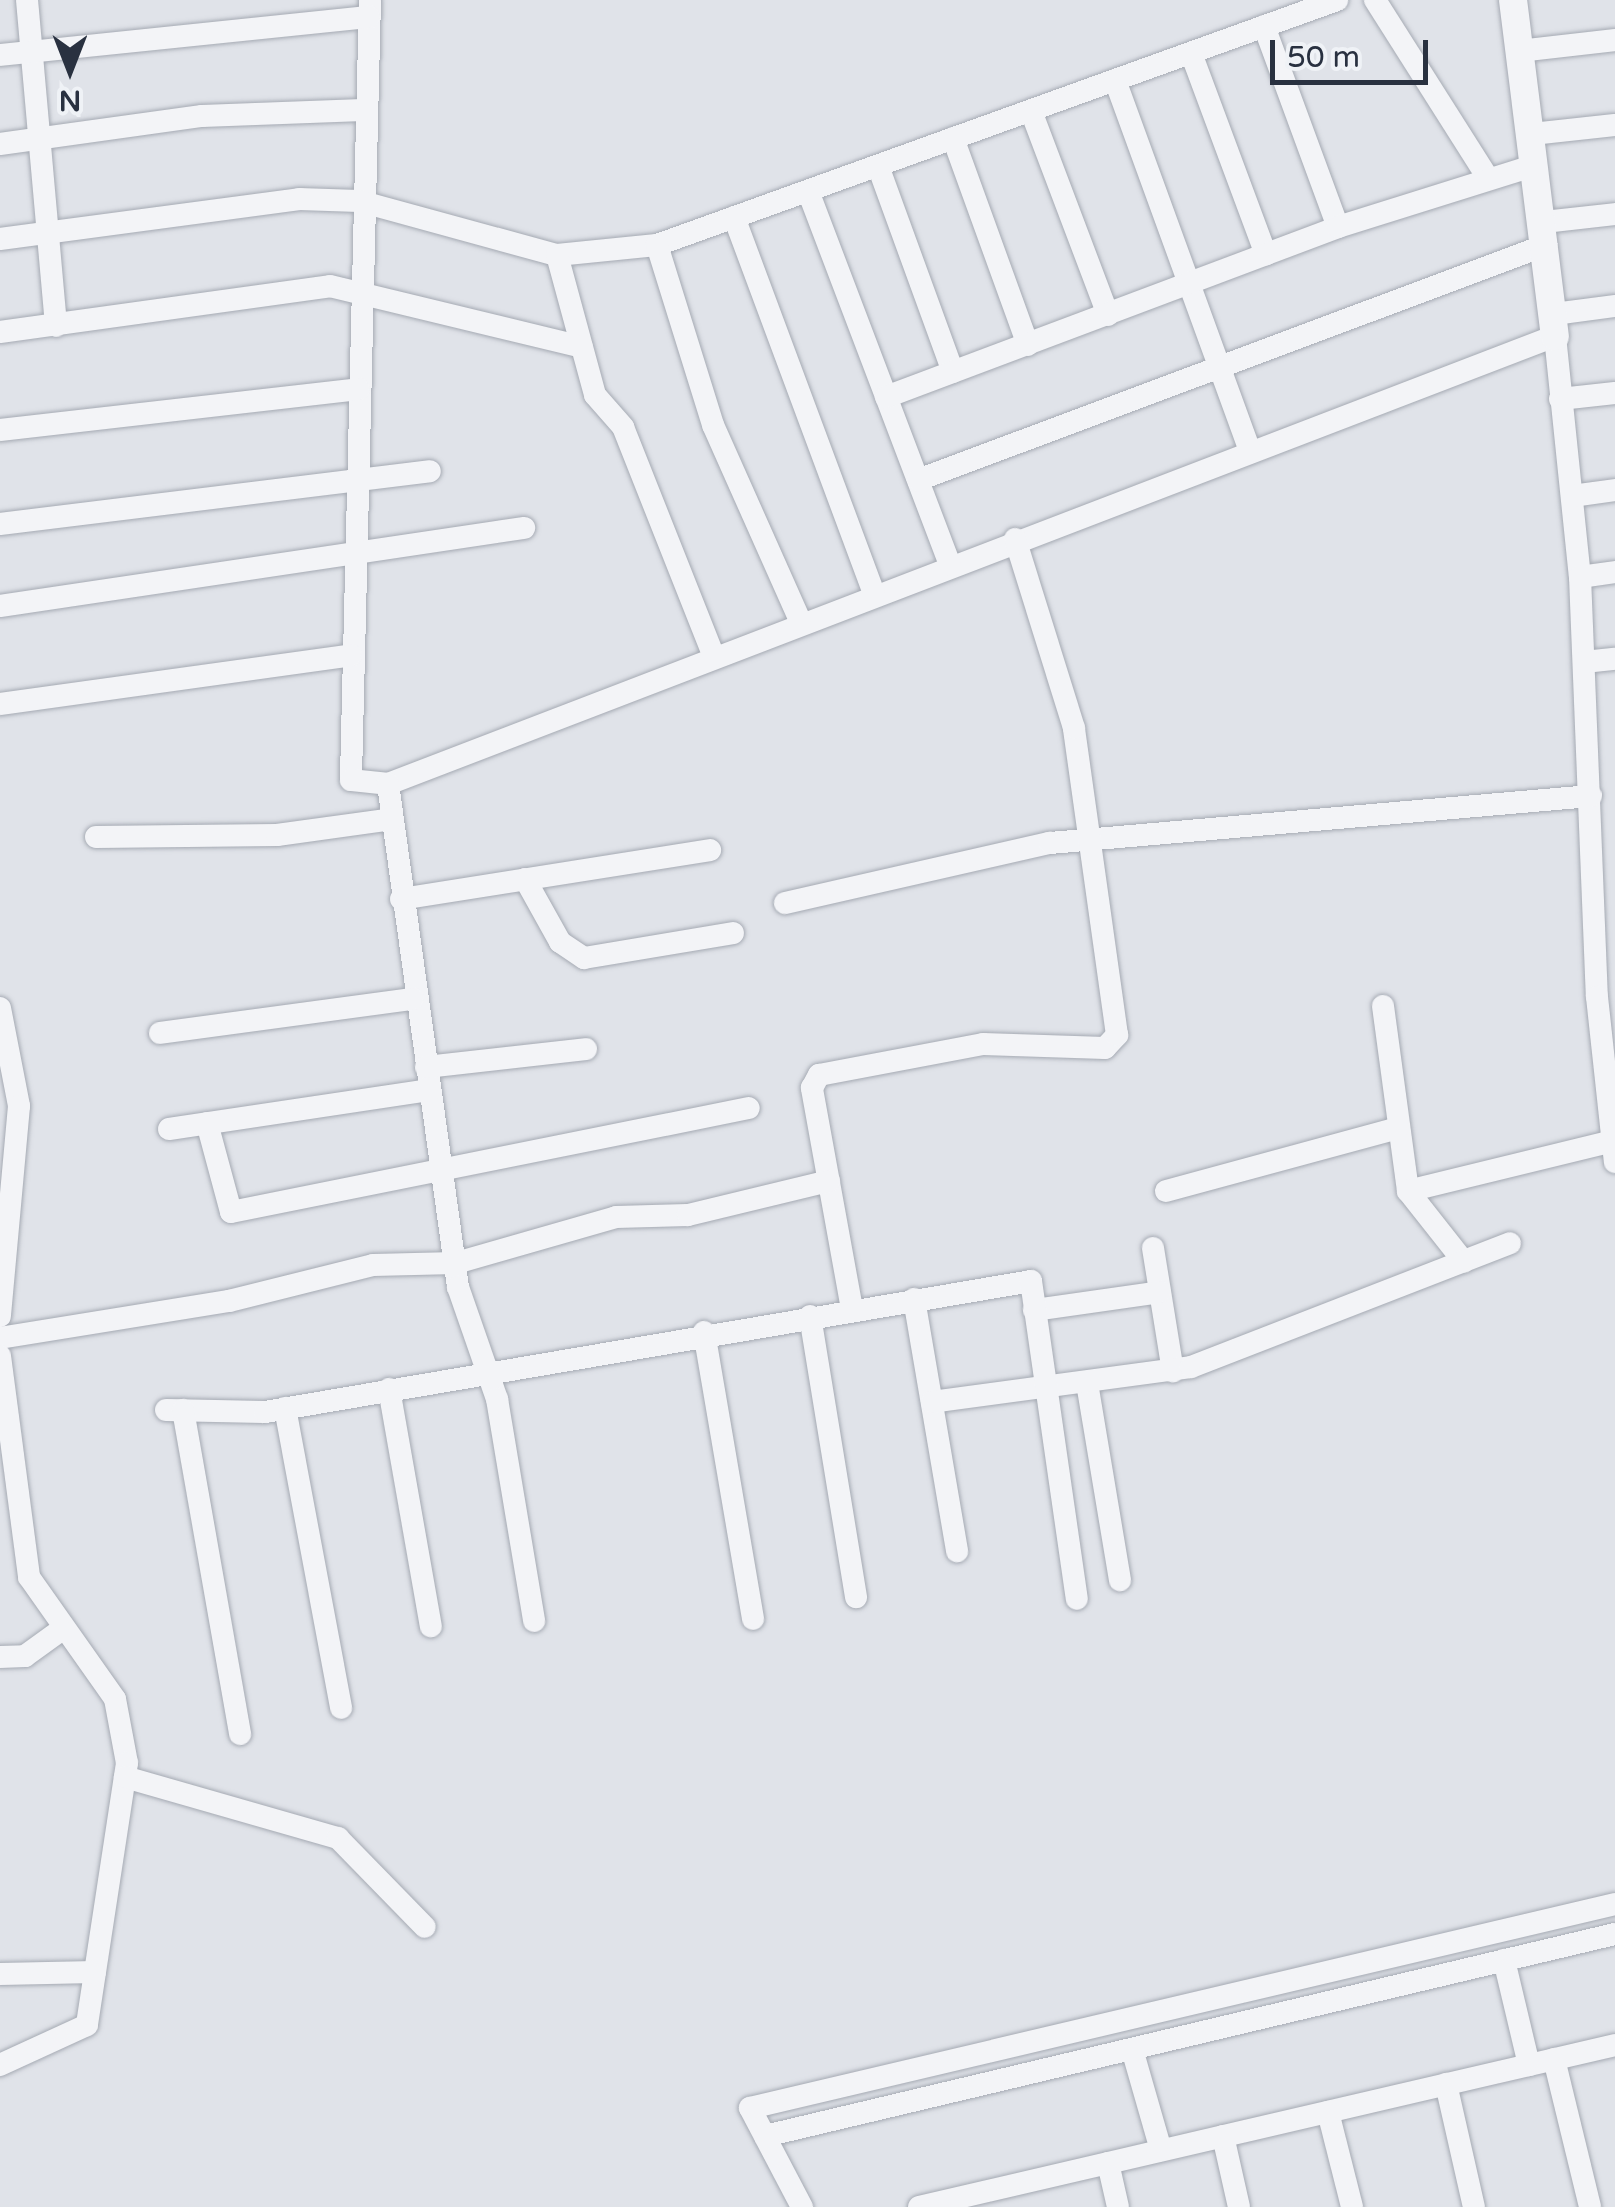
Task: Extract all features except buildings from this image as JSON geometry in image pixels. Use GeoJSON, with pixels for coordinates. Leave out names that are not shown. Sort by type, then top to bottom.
{"type":"FeatureCollection","features":[{"type":"Feature","properties":{"kind":"street"},"geometry":{"type":"LineString","coordinates":[[27,0],[56,326]]}},
{"type":"Feature","properties":{"kind":"street"},"geometry":{"type":"LineString","coordinates":[[1374,0],[1486,176]]}},
{"type":"Feature","properties":{"kind":"street"},"geometry":{"type":"LineString","coordinates":[[1408,1191],[1614,1152],[1605,931],[1591,796],[1580,577],[1545,233],[1513,0]]}},
{"type":"Feature","properties":{"kind":"street"},"geometry":{"type":"LineString","coordinates":[[0,239],[260,202],[360,201],[556,256],[658,245],[1327,1]]}},
{"type":"Feature","properties":{"kind":"street"},"geometry":{"type":"LineString","coordinates":[[0,55],[370,8],[360,201],[360,389],[347,767],[361,787],[388,784],[800,620],[1250,451],[1554,325],[1615,306]]}},
{"type":"Feature","properties":{"kind":"street"},"geometry":{"type":"LineString","coordinates":[[1264,26],[1338,227]]}},
{"type":"Feature","properties":{"kind":"street"},"geometry":{"type":"LineString","coordinates":[[1519,51],[1615,40]]}},
{"type":"Feature","properties":{"kind":"street"},"geometry":{"type":"LineString","coordinates":[[1192,52],[1266,256]]}},
{"type":"Feature","properties":{"kind":"street"},"geometry":{"type":"LineString","coordinates":[[1115,80],[1250,451]]}},
{"type":"Feature","properties":{"kind":"street"},"geometry":{"type":"LineString","coordinates":[[0,144],[202,116],[363,110]]}},
{"type":"Feature","properties":{"kind":"street"},"geometry":{"type":"LineString","coordinates":[[1031,110],[1108,315]]}},
{"type":"Feature","properties":{"kind":"street"},"geometry":{"type":"LineString","coordinates":[[1532,134],[1615,125]]}},
{"type":"Feature","properties":{"kind":"street"},"geometry":{"type":"LineString","coordinates":[[953,138],[1028,344]]}},
{"type":"Feature","properties":{"kind":"street"},"geometry":{"type":"LineString","coordinates":[[886,397],[1338,227],[1486,176],[1536,165]]}},
{"type":"Feature","properties":{"kind":"street"},"geometry":{"type":"LineString","coordinates":[[878,166],[953,372]]}},
{"type":"Feature","properties":{"kind":"street"},"geometry":{"type":"LineString","coordinates":[[808,191],[950,565]]}},
{"type":"Feature","properties":{"kind":"street"},"geometry":{"type":"LineString","coordinates":[[918,480],[1219,367],[1545,233],[1615,214]]}},
{"type":"Feature","properties":{"kind":"street"},"geometry":{"type":"LineString","coordinates":[[734,218],[874,593]]}},
{"type":"Feature","properties":{"kind":"street"},"geometry":{"type":"LineString","coordinates":[[658,245],[713,425],[800,620]]}},
{"type":"Feature","properties":{"kind":"street"},"geometry":{"type":"LineString","coordinates":[[556,256],[595,395],[623,427],[713,654]]}},
{"type":"Feature","properties":{"kind":"street"},"geometry":{"type":"LineString","coordinates":[[0,332],[330,286],[582,347]]}},
{"type":"Feature","properties":{"kind":"street"},"geometry":{"type":"LineString","coordinates":[[0,430],[360,389]]}},
{"type":"Feature","properties":{"kind":"street"},"geometry":{"type":"LineString","coordinates":[[1560,400],[1615,393]]}},
{"type":"Feature","properties":{"kind":"street"},"geometry":{"type":"LineString","coordinates":[[0,524],[430,471]]}},
{"type":"Feature","properties":{"kind":"street"},"geometry":{"type":"LineString","coordinates":[[1572,496],[1615,490]]}},
{"type":"Feature","properties":{"kind":"street"},"geometry":{"type":"LineString","coordinates":[[0,606],[524,528]]}},
{"type":"Feature","properties":{"kind":"street"},"geometry":{"type":"LineString","coordinates":[[852,1309],[812,1088],[818,1076],[982,1044],[1113,1042],[1090,841],[1064,684],[1015,539]]}},
{"type":"Feature","properties":{"kind":"street"},"geometry":{"type":"LineString","coordinates":[[1580,577],[1615,572]]}},
{"type":"Feature","properties":{"kind":"street"},"geometry":{"type":"LineString","coordinates":[[0,704],[350,655]]}},
{"type":"Feature","properties":{"kind":"street"},"geometry":{"type":"LineString","coordinates":[[1584,662],[1615,659]]}},
{"type":"Feature","properties":{"kind":"street"},"geometry":{"type":"LineString","coordinates":[[1590,760],[1615,756]]}},
{"type":"Feature","properties":{"kind":"street"},"geometry":{"type":"LineString","coordinates":[[388,784],[413,999],[445,1169],[461,1306],[488,1370],[534,1621]]}},
{"type":"Feature","properties":{"kind":"street"},"geometry":{"type":"LineString","coordinates":[[785,903],[1090,841],[1591,796]]}},
{"type":"Feature","properties":{"kind":"street"},"geometry":{"type":"LineString","coordinates":[[96,838],[277,836],[392,819]]}},
{"type":"Feature","properties":{"kind":"street"},"geometry":{"type":"LineString","coordinates":[[402,898],[710,850]]}},
{"type":"Feature","properties":{"kind":"street"},"geometry":{"type":"LineString","coordinates":[[525,879],[560,942],[584,958],[733,932]]}},
{"type":"Feature","properties":{"kind":"street"},"geometry":{"type":"LineString","coordinates":[[160,1033],[413,999]]}},
{"type":"Feature","properties":{"kind":"street"},"geometry":{"type":"LineString","coordinates":[[1383,1006],[1408,1191],[1464,1262]]}},
{"type":"Feature","properties":{"kind":"street"},"geometry":{"type":"LineString","coordinates":[[0,1316],[10,1109],[1,1016]]}},
{"type":"Feature","properties":{"kind":"street"},"geometry":{"type":"LineString","coordinates":[[169,1129],[586,1049]]}},
{"type":"Feature","properties":{"kind":"street"},"geometry":{"type":"LineString","coordinates":[[207,1123],[230,1212],[750,1108]]}},
{"type":"Feature","properties":{"kind":"street"},"geometry":{"type":"LineString","coordinates":[[1166,1191],[1398,1128]]}},
{"type":"Feature","properties":{"kind":"street"},"geometry":{"type":"LineString","coordinates":[[0,1338],[229,1301],[374,1265],[456,1263],[616,1217],[688,1215],[829,1181]]}},
{"type":"Feature","properties":{"kind":"street"},"geometry":{"type":"LineString","coordinates":[[932,1402],[1173,1371],[1510,1243]]}},
{"type":"Feature","properties":{"kind":"street"},"geometry":{"type":"LineString","coordinates":[[1153,1248],[1173,1371]]}},
{"type":"Feature","properties":{"kind":"street"},"geometry":{"type":"LineString","coordinates":[[240,1734],[175,1410],[285,1408],[704,1332],[1031,1282],[1041,1388],[1077,1599]]}},
{"type":"Feature","properties":{"kind":"street"},"geometry":{"type":"LineString","coordinates":[[1034,1310],[1160,1292]]}},
{"type":"Feature","properties":{"kind":"street"},"geometry":{"type":"LineString","coordinates":[[914,1299],[958,1551]]}},
{"type":"Feature","properties":{"kind":"street"},"geometry":{"type":"LineString","coordinates":[[810,1316],[856,1596]]}},
{"type":"Feature","properties":{"kind":"street"},"geometry":{"type":"LineString","coordinates":[[704,1332],[753,1618]]}},
{"type":"Feature","properties":{"kind":"street"},"geometry":{"type":"LineString","coordinates":[[0,1356],[29,1577],[61,1630],[115,1699],[125,1777],[95,1972],[77,2036],[0,2065]]}},
{"type":"Feature","properties":{"kind":"street"},"geometry":{"type":"LineString","coordinates":[[1087,1383],[1120,1580]]}},
{"type":"Feature","properties":{"kind":"street"},"geometry":{"type":"LineString","coordinates":[[389,1389],[431,1626]]}},
{"type":"Feature","properties":{"kind":"street"},"geometry":{"type":"LineString","coordinates":[[285,1408],[341,1708]]}},
{"type":"Feature","properties":{"kind":"street"},"geometry":{"type":"LineString","coordinates":[[0,1657],[25,1656],[61,1630]]}},
{"type":"Feature","properties":{"kind":"street"},"geometry":{"type":"LineString","coordinates":[[125,1777],[338,1838],[425,1928]]}},
{"type":"Feature","properties":{"kind":"street"},"geometry":{"type":"LineString","coordinates":[[802,2207],[750,2108],[1615,1904]]}},
{"type":"Feature","properties":{"kind":"street"},"geometry":{"type":"LineString","coordinates":[[765,2136],[1615,1934]]}},
{"type":"Feature","properties":{"kind":"street"},"geometry":{"type":"LineString","coordinates":[[1397,1955],[1404,1984]]}},
{"type":"Feature","properties":{"kind":"street"},"geometry":{"type":"LineString","coordinates":[[1504,1960],[1529,2065]]}},
{"type":"Feature","properties":{"kind":"street"},"geometry":{"type":"LineString","coordinates":[[0,1974],[95,1972]]}},
{"type":"Feature","properties":{"kind":"street"},"geometry":{"type":"LineString","coordinates":[[1096,2026],[1105,2055]]}},
{"type":"Feature","properties":{"kind":"street"},"geometry":{"type":"LineString","coordinates":[[919,2207],[993,2198],[1108,2163],[1615,2045]]}},
{"type":"Feature","properties":{"kind":"street"},"geometry":{"type":"LineString","coordinates":[[1132,2049],[1162,2150]]}},
{"type":"Feature","properties":{"kind":"street"},"geometry":{"type":"LineString","coordinates":[[1554,2059],[1590,2207]]}},
{"type":"Feature","properties":{"kind":"street"},"geometry":{"type":"LineString","coordinates":[[1446,2084],[1474,2207]]}},
{"type":"Feature","properties":{"kind":"street"},"geometry":{"type":"LineString","coordinates":[[1328,2112],[1352,2207]]}},
{"type":"Feature","properties":{"kind":"street"},"geometry":{"type":"LineString","coordinates":[[1223,2136],[1239,2207]]}},
{"type":"Feature","properties":{"kind":"street"},"geometry":{"type":"LineString","coordinates":[[1108,2163],[1118,2207]]}}]}
